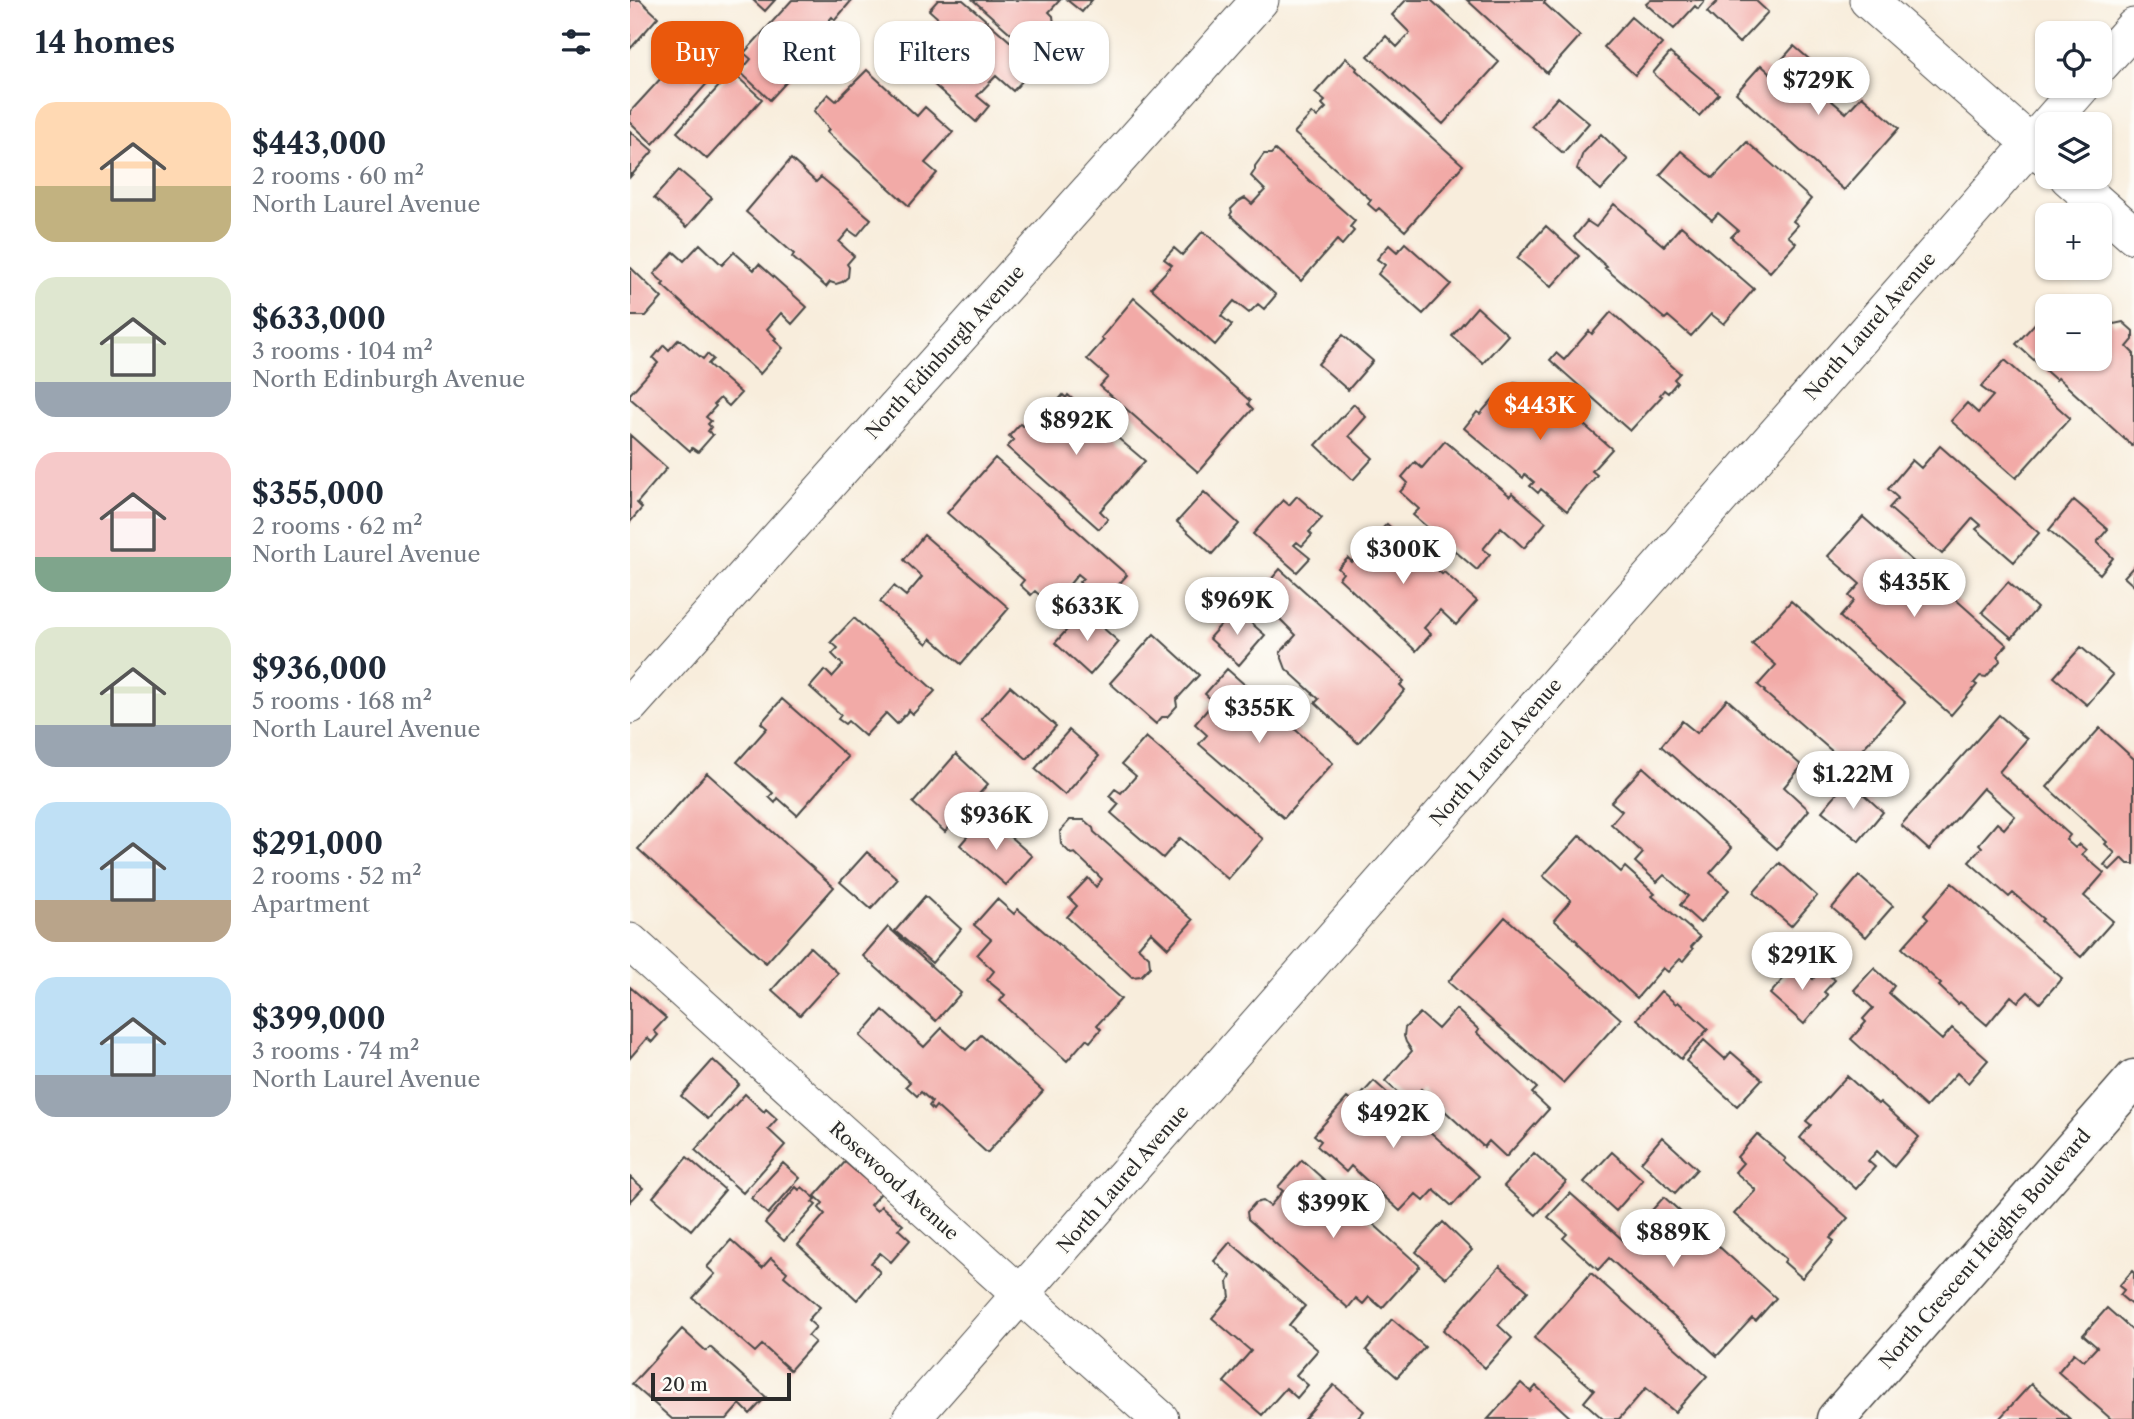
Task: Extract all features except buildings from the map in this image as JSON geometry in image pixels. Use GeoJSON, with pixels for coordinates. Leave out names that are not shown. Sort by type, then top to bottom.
{"type":"FeatureCollection","features":[{"type":"Feature","properties":{"kind":"street","name":"North Edinburgh Avenue"},"geometry":{"type":"LineString","coordinates":[[630,705],[1259,0]]}},
{"type":"Feature","properties":{"kind":"street"},"geometry":{"type":"LineString","coordinates":[[1868,0],[2035,147]]}},
{"type":"Feature","properties":{"kind":"street"},"geometry":{"type":"LineString","coordinates":[[2112,52],[2134,27]]}},
{"type":"Feature","properties":{"kind":"street","name":"North Laurel Avenue"},"geometry":{"type":"LineString","coordinates":[[911,1419],[2035,155]]}},
{"type":"Feature","properties":{"kind":"street"},"geometry":{"type":"LineString","coordinates":[[2082,189],[2134,235]]}},
{"type":"Feature","properties":{"kind":"street","name":"Rosewood Avenue"},"geometry":{"type":"LineString","coordinates":[[630,942],[1160,1419]]}},
{"type":"Feature","properties":{"kind":"street","name":"North Crescent Heights Boulevard"},"geometry":{"type":"LineString","coordinates":[[1836,1419],[2134,1079]]}}]}
